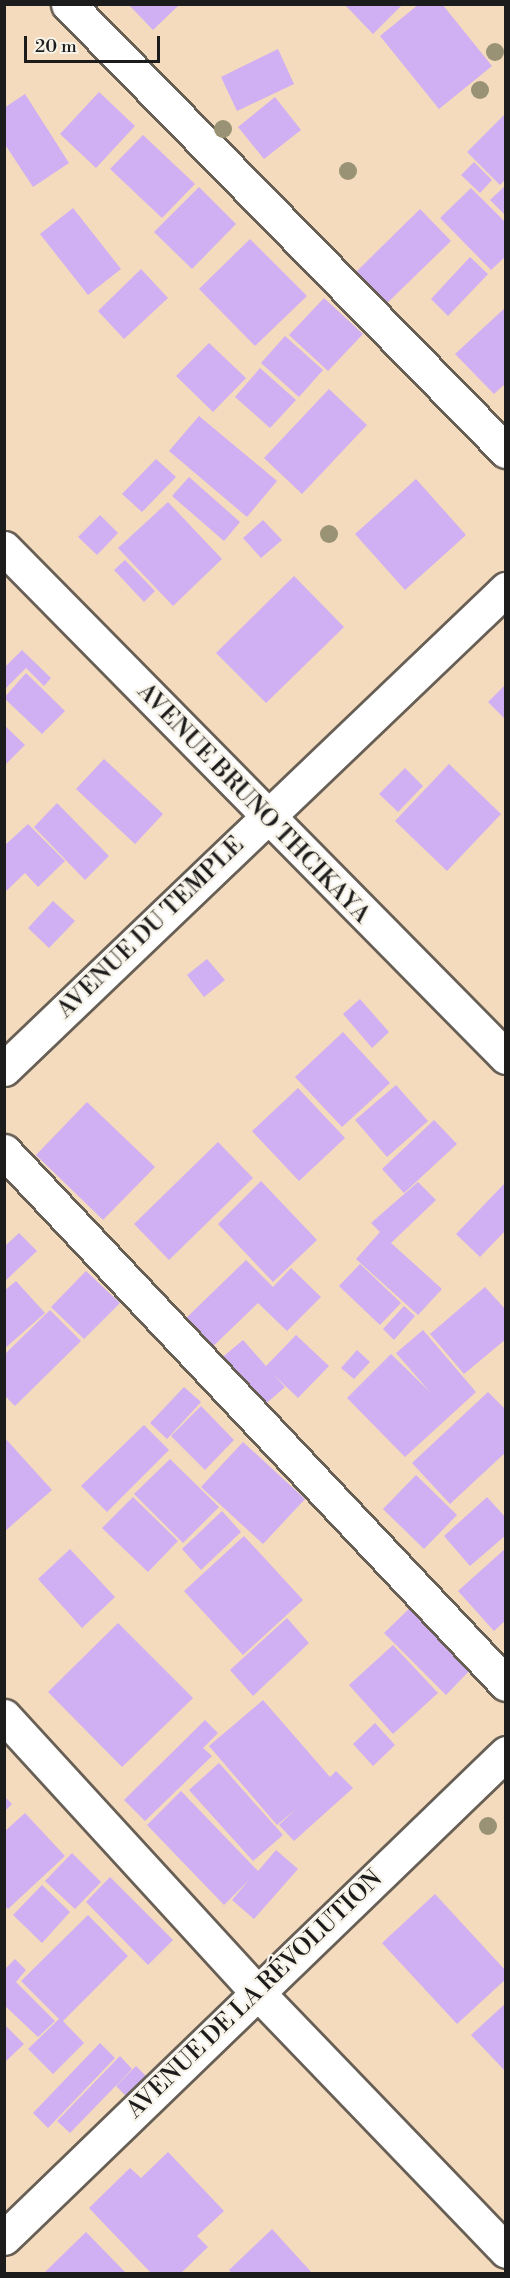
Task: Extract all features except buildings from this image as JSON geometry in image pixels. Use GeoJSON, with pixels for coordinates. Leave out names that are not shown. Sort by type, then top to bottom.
{"type":"FeatureCollection","features":[{"type":"Feature","properties":{"kind":"street"},"geometry":{"type":"LineString","coordinates":[[68,4],[506,451]]}},
{"type":"Feature","properties":{"kind":"street","name":"AVENUE BRUNO THCIKAYA"},"geometry":{"type":"LineString","coordinates":[[4,548],[266,818],[506,1057]]}},
{"type":"Feature","properties":{"kind":"street","name":"AVENUE DU TEMPLE"},"geometry":{"type":"LineString","coordinates":[[4,1069],[506,589]]}},
{"type":"Feature","properties":{"kind":"street"},"geometry":{"type":"LineString","coordinates":[[4,1151],[506,1684]]}},
{"type":"Feature","properties":{"kind":"street"},"geometry":{"type":"LineString","coordinates":[[4,1716],[258,1993],[506,2251]]}},
{"type":"Feature","properties":{"kind":"street","name":"AVENUE DE LA RÉVOLUTION"},"geometry":{"type":"LineString","coordinates":[[4,2238],[506,1753]]}}]}
